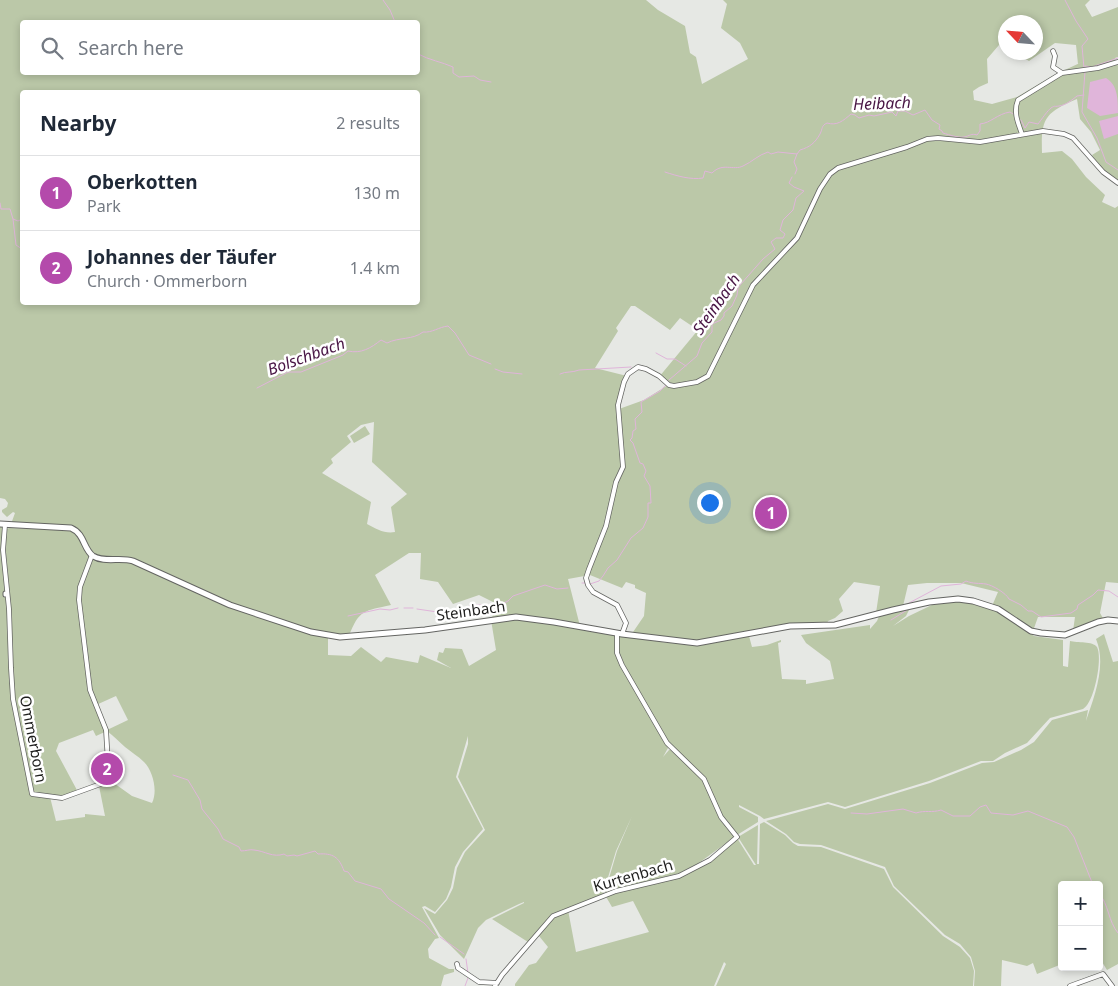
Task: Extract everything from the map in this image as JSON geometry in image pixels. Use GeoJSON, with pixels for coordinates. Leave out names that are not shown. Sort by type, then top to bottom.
{"type":"FeatureCollection","features":[{"type":"Feature","properties":{"kind":"street"},"geometry":{"type":"LineString","coordinates":[[1054,51],[1053,67],[1062,73]]}},
{"type":"Feature","properties":{"kind":"street"},"geometry":{"type":"LineString","coordinates":[[1022,134],[1017,121],[1016,110],[1018,100],[1062,73],[1098,68],[1118,62]]}},
{"type":"Feature","properties":{"kind":"street"},"geometry":{"type":"LineString","coordinates":[[620,634],[626,624],[619,608],[612,601],[594,594],[586,580],[606,526],[616,482],[624,465],[618,400],[625,377],[638,367],[642,367],[674,386],[697,382],[708,376],[753,285],[797,238],[820,189],[830,174],[838,168],[927,139],[938,138],[980,142],[1043,131],[1064,134],[1073,138],[1103,172],[1118,183]]}},
{"type":"Feature","properties":{"kind":"street"},"geometry":{"type":"LineString","coordinates":[[3,525],[71,528],[80,534],[92,555]]}},
{"type":"Feature","properties":{"kind":"street","name":"Ommerborn"},"geometry":{"type":"LineString","coordinates":[[3,525],[13,699],[32,794],[62,798],[109,781],[112,775],[108,763],[106,730],[90,690],[79,600],[80,586],[92,555]]}},
{"type":"Feature","properties":{"kind":"street","name":"Steinbach"},"geometry":{"type":"LineString","coordinates":[[92,555],[102,559],[122,558],[131,560],[230,605],[327,636],[355,637],[516,617],[620,634],[697,643],[793,625],[826,626],[839,624],[893,610],[946,600],[966,599],[992,607],[1007,614],[1032,631],[1041,633],[1065,635],[1098,622],[1118,621]]}},
{"type":"Feature","properties":{"kind":"street","name":"Kurtenbach"},"geometry":{"type":"LineString","coordinates":[[457,964],[458,968],[479,982],[496,985],[502,975],[553,916],[616,891],[679,876],[710,860],[737,837],[721,817],[704,779],[667,743],[622,666],[617,653],[620,634]]}},
{"type":"Feature","properties":{"kind":"street"},"geometry":{"type":"LineString","coordinates":[[1070,986],[1102,974],[1112,986]]}},
{"type":"Feature","properties":{"kind":"green space"},"geometry":{"type":"Polygon","coordinates":[[[0,0],[646,0],[658,10],[685,26],[690,53],[696,57],[702,84],[748,59],[740,43],[721,28],[727,4],[723,0],[1090,0],[1085,5],[1092,17],[1118,7],[1118,57],[1115,58],[1118,66],[1118,180],[1100,167],[1092,155],[1100,150],[1091,132],[1080,119],[1077,99],[1051,113],[1042,132],[1042,153],[1062,151],[1072,159],[1086,177],[1105,195],[1102,202],[1115,208],[1118,206],[1118,583],[1106,582],[1100,613],[1104,620],[1073,631],[1075,617],[1038,617],[1033,631],[1006,612],[992,606],[998,592],[961,583],[908,585],[903,606],[876,613],[880,586],[854,582],[839,599],[843,611],[828,621],[826,626],[796,624],[701,642],[655,639],[661,642],[698,646],[749,636],[752,647],[767,645],[781,640],[778,643],[782,679],[806,680],[806,684],[834,679],[830,661],[806,643],[801,635],[870,625],[870,629],[880,614],[910,608],[906,616],[893,626],[934,604],[962,601],[976,603],[999,612],[1034,636],[1063,640],[1063,666],[1068,667],[1070,641],[1095,645],[1099,653],[1098,670],[1094,690],[1087,705],[1083,709],[1050,718],[1027,743],[993,761],[981,761],[929,781],[845,807],[828,802],[764,819],[739,805],[739,807],[758,817],[758,822],[737,835],[723,817],[707,781],[674,750],[657,725],[668,748],[663,757],[669,750],[672,750],[703,780],[720,820],[736,836],[696,865],[680,873],[605,892],[617,851],[632,816],[616,851],[603,894],[552,915],[528,942],[492,919],[524,902],[519,904],[486,920],[478,928],[464,959],[440,935],[424,908],[435,914],[447,900],[453,888],[457,868],[465,852],[485,830],[458,777],[468,744],[468,736],[456,777],[483,829],[463,852],[455,867],[451,887],[446,899],[435,912],[425,906],[422,907],[439,938],[435,939],[428,949],[429,958],[449,969],[454,969],[454,972],[444,975],[441,986],[0,986],[0,526],[2,527],[2,558],[6,587],[3,595],[8,601],[10,635],[9,671],[15,715],[29,780],[13,683],[5,530],[9,528],[73,530],[91,554],[84,537],[74,529],[66,526],[11,524],[15,513],[13,512],[7,517],[2,512],[8,503],[5,499],[0,498],[0,0]],[[998,15],[998,46],[987,59],[988,83],[973,91],[974,100],[992,104],[1017,97],[1054,75],[1078,64],[1076,45],[1055,43],[1043,51],[1043,15],[998,15]],[[631,306],[616,328],[618,331],[595,368],[627,376],[619,398],[619,409],[644,400],[668,385],[659,377],[698,330],[680,318],[670,330],[635,306],[631,306]],[[374,422],[361,425],[347,436],[351,442],[331,459],[333,463],[322,473],[371,502],[367,524],[384,532],[395,532],[391,507],[407,494],[372,462],[374,422]],[[409,553],[375,575],[391,605],[364,613],[356,621],[349,636],[323,633],[230,604],[129,559],[100,557],[95,559],[122,560],[137,563],[190,590],[230,607],[328,638],[328,655],[351,656],[361,647],[381,662],[386,657],[418,663],[420,655],[451,668],[437,660],[439,652],[443,653],[445,648],[462,649],[469,666],[496,650],[491,620],[497,604],[479,595],[453,604],[438,582],[420,579],[421,553],[409,553]],[[590,575],[568,579],[580,626],[543,620],[553,624],[631,635],[644,616],[646,593],[635,588],[635,585],[626,582],[622,588],[590,575]],[[116,696],[96,705],[107,730],[128,720],[116,696]],[[93,730],[59,743],[56,751],[78,792],[63,799],[50,797],[56,821],[85,817],[85,814],[105,816],[99,786],[111,781],[132,796],[152,803],[155,793],[154,781],[147,766],[107,731],[96,736],[93,730]]]}},
{"type":"Feature","properties":{"kind":"green space"},"geometry":{"type":"Polygon","coordinates":[[[365,426],[370,434],[354,443],[350,436],[365,426]]]}},
{"type":"Feature","properties":{"kind":"green space"},"geometry":{"type":"Polygon","coordinates":[[[1104,634],[1113,662],[1118,661],[1118,964],[1107,970],[1103,964],[1103,881],[1058,881],[1058,966],[1037,974],[1033,963],[1027,966],[1002,960],[1001,986],[974,986],[975,971],[971,957],[960,944],[945,935],[894,886],[885,867],[821,845],[794,842],[786,834],[766,821],[828,804],[845,809],[930,783],[982,763],[994,762],[1021,750],[1034,742],[1052,720],[1088,710],[1086,721],[1096,691],[1100,670],[1099,649],[1096,639],[1104,634]]]}},
{"type":"Feature","properties":{"kind":"green space"},"geometry":{"type":"Polygon","coordinates":[[[764,822],[798,846],[821,847],[884,869],[893,887],[943,936],[960,947],[970,958],[974,971],[973,986],[716,986],[726,964],[724,962],[714,986],[515,986],[529,965],[536,963],[548,947],[539,936],[530,943],[550,919],[568,910],[576,952],[649,932],[633,901],[612,907],[605,895],[685,875],[706,863],[737,838],[754,865],[756,865],[738,837],[758,825],[757,864],[759,864],[760,824],[764,822]]]}},
{"type":"Feature","properties":{"kind":"shaded area"},"geometry":{"type":"Polygon","coordinates":[[[1106,78],[1115,89],[1118,113],[1100,116],[1087,108],[1090,82],[1106,78]]]}},
{"type":"Feature","properties":{"kind":"shaded area"},"geometry":{"type":"Polygon","coordinates":[[[1118,116],[1118,134],[1104,139],[1099,121],[1118,116]]]}},
{"type":"Feature","properties":{"kind":"waterway","name":"Heibach"},"geometry":{"type":"LineString","coordinates":[[383,0],[394,20]]}},
{"type":"Feature","properties":{"kind":"waterway"},"geometry":{"type":"LineString","coordinates":[[1065,0],[1088,39],[1082,46],[1084,68]]}},
{"type":"Feature","properties":{"kind":"waterway","name":"Heibach"},"geometry":{"type":"LineString","coordinates":[[420,55],[453,67],[453,73],[459,77],[474,76],[480,80],[491,82]]}},
{"type":"Feature","properties":{"kind":"waterway"},"geometry":{"type":"LineString","coordinates":[[1085,66],[1092,67],[1118,58]]}},
{"type":"Feature","properties":{"kind":"waterway"},"geometry":{"type":"LineString","coordinates":[[1085,72],[1082,112],[1097,138],[1106,162],[1118,170]]}},
{"type":"Feature","properties":{"kind":"waterway","name":"Heibach"},"geometry":{"type":"LineString","coordinates":[[1021,120],[1025,128],[1029,122],[1038,124],[1054,106],[1064,105],[1077,96],[1084,95]]}},
{"type":"Feature","properties":{"kind":"waterway","name":"Heibach"},"geometry":{"type":"LineString","coordinates":[[665,172],[689,178],[703,178],[705,171],[712,173],[724,167],[739,167],[768,152],[771,154],[778,152],[797,154],[800,150],[814,142],[825,124],[840,122],[851,114],[859,118],[892,112],[896,116],[898,111],[905,111],[913,115],[925,110],[932,120],[940,125],[939,129],[943,133],[962,137],[972,134],[977,135],[980,131],[980,124],[1005,113],[1010,112],[1013,114]]}},
{"type":"Feature","properties":{"kind":"waterway","name":"Steinbach"},"geometry":{"type":"LineString","coordinates":[[795,174],[797,169],[794,162],[797,154]]}},
{"type":"Feature","properties":{"kind":"waterway","name":"Steinbach"},"geometry":{"type":"LineString","coordinates":[[669,380],[697,356],[702,343],[712,332],[712,324],[721,320],[724,313],[732,306],[740,285],[763,259],[775,249],[771,242],[776,238],[783,238],[785,234],[780,230],[783,220],[793,210],[796,198],[804,191],[789,183],[792,177]]}},
{"type":"Feature","properties":{"kind":"waterway"},"geometry":{"type":"LineString","coordinates":[[0,203],[1,209],[10,209],[13,219],[20,220]]}},
{"type":"Feature","properties":{"kind":"waterway"},"geometry":{"type":"LineString","coordinates":[[13,219],[16,245],[20,248]]}},
{"type":"Feature","properties":{"kind":"waterway","name":"Bolschbach"},"geometry":{"type":"LineString","coordinates":[[257,388],[288,372],[301,372],[343,355],[348,351],[366,350],[381,340],[387,343],[448,326],[455,333],[469,355],[491,364]]}},
{"type":"Feature","properties":{"kind":"waterway","name":"Bolschbach"},"geometry":{"type":"LineString","coordinates":[[656,353],[667,359],[675,359],[686,366]]}},
{"type":"Feature","properties":{"kind":"waterway","name":"Bolschbach"},"geometry":{"type":"LineString","coordinates":[[560,374],[579,370],[631,367]]}},
{"type":"Feature","properties":{"kind":"waterway","name":"Bolschbach"},"geometry":{"type":"LineString","coordinates":[[495,369],[522,374]]}},
{"type":"Feature","properties":{"kind":"waterway","name":"Steinbach"},"geometry":{"type":"LineString","coordinates":[[590,584],[599,581],[608,568],[617,560],[631,538],[643,528],[648,517],[648,503],[651,503],[650,486],[644,476],[646,471],[643,464],[640,463],[633,443],[630,440],[633,431],[636,429],[635,419],[642,412],[641,402],[660,391],[666,385]]}},
{"type":"Feature","properties":{"kind":"waterway"},"geometry":{"type":"LineString","coordinates":[[909,603],[941,586],[961,584],[966,581],[992,586],[1009,599],[1041,617],[1071,613],[1077,609],[1078,605],[1098,590],[1109,591],[1118,597]]}},
{"type":"Feature","properties":{"kind":"waterway","name":"Steinbach"},"geometry":{"type":"LineString","coordinates":[[417,609],[451,614],[472,605],[500,605],[513,596],[545,585],[557,589],[568,588]]}},
{"type":"Feature","properties":{"kind":"waterway","name":"Steinbach"},"geometry":{"type":"LineString","coordinates":[[348,616],[380,609],[390,610],[398,608]]}},
{"type":"Feature","properties":{"kind":"waterway","name":"Steinbach"},"geometry":{"type":"LineString","coordinates":[[404,608],[413,608]]}},
{"type":"Feature","properties":{"kind":"waterway"},"geometry":{"type":"LineString","coordinates":[[891,620],[907,610]]}},
{"type":"Feature","properties":{"kind":"waterway"},"geometry":{"type":"LineString","coordinates":[[173,775],[188,780],[200,800],[202,809],[218,829],[223,839],[239,847],[241,851],[252,850],[287,856],[297,856],[315,851],[318,854],[332,855],[338,859],[344,871],[348,872],[355,881],[381,889],[389,899],[424,923],[435,935]]}},
{"type":"Feature","properties":{"kind":"waterway"},"geometry":{"type":"LineString","coordinates":[[851,813],[867,814],[903,809],[916,813],[941,810],[953,816],[970,816],[980,807],[986,805],[991,813],[1013,815],[1028,811],[1067,827],[1074,837],[1091,881]]}},
{"type":"Feature","properties":{"kind":"waterway"},"geometry":{"type":"LineString","coordinates":[[1103,900],[1118,933]]}},
{"type":"Feature","properties":{"kind":"waterway"},"geometry":{"type":"LineString","coordinates":[[440,937],[464,954]]}},
{"type":"Feature","properties":{"kind":"waterway"},"geometry":{"type":"LineString","coordinates":[[466,959],[468,973]]}},
{"type":"Feature","properties":{"kind":"waterway"},"geometry":{"type":"LineString","coordinates":[[465,986],[468,978]]}},
{"type":"Feature","properties":{"kind":"place","name":"Oberkotten"},"geometry":{"type":"Point","coordinates":[771,513]}},
{"type":"Feature","properties":{"kind":"place","name":"Johannes der Täufer"},"geometry":{"type":"Point","coordinates":[107,769]}}]}
